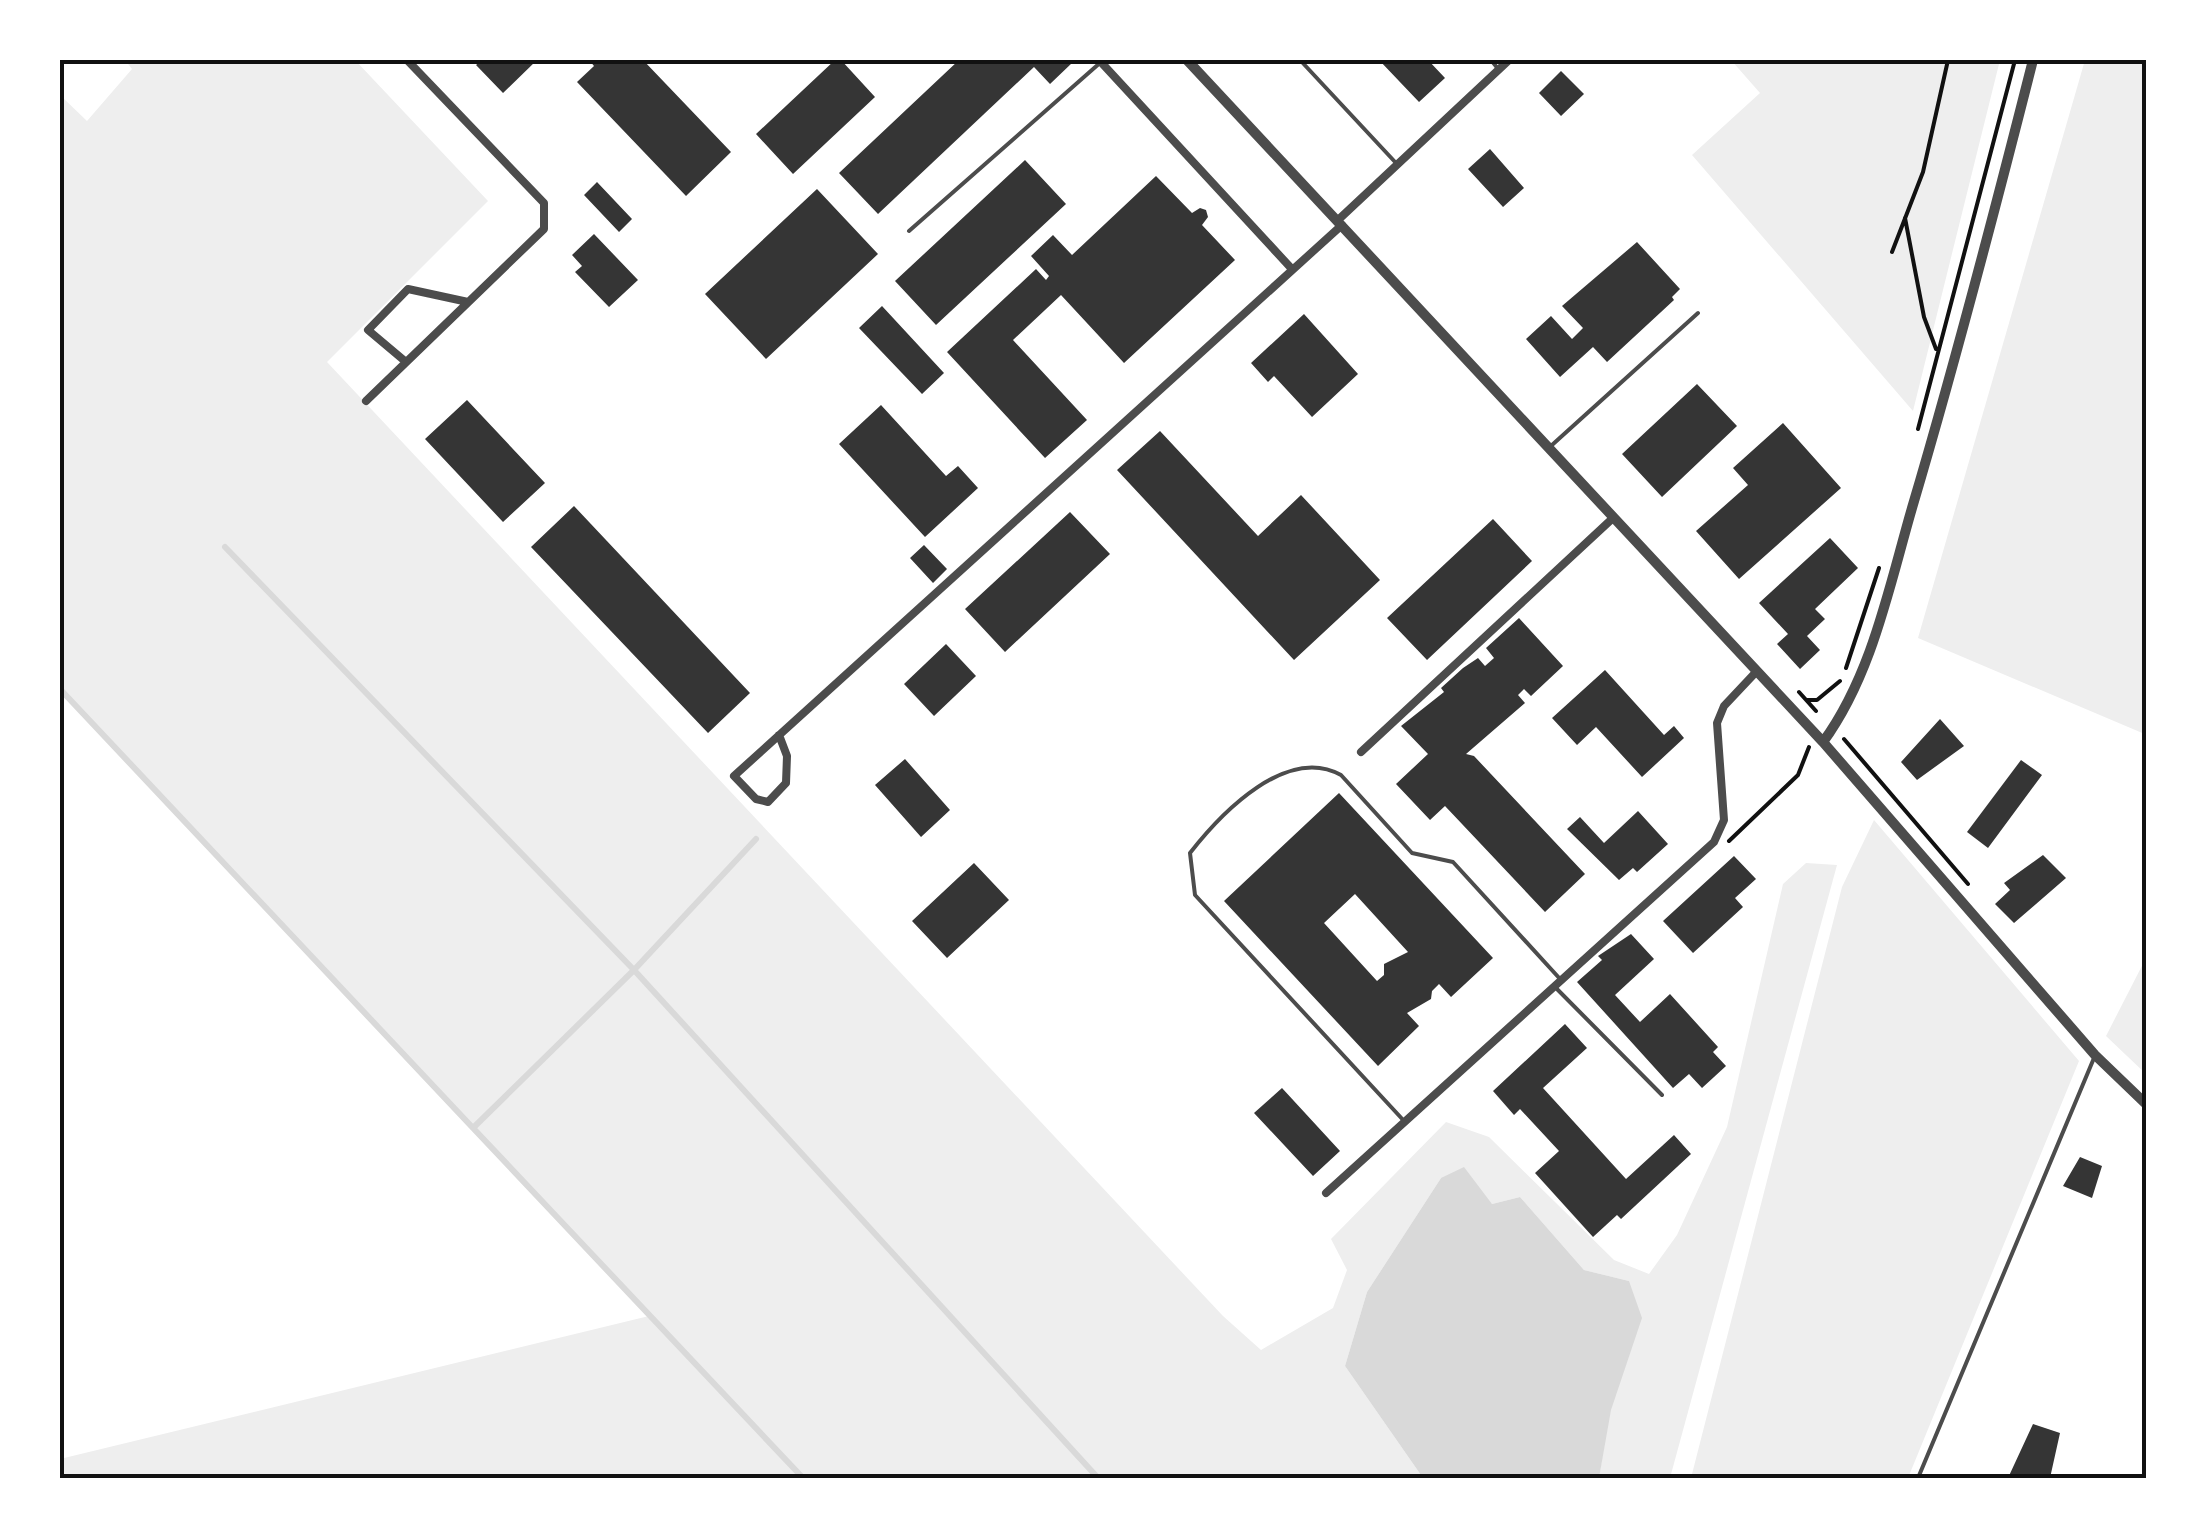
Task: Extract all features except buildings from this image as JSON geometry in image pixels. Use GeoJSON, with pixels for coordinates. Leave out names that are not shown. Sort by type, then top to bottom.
{"type":"FeatureCollection","features":[{"type":"Feature","properties":{"kind":"street"},"geometry":{"type":"LineString","coordinates":[[366,400],[544,229],[544,204],[407,60]]}},
{"type":"Feature","properties":{"kind":"street"},"geometry":{"type":"LineString","coordinates":[[1187,60],[1812,730],[2095,1055],[2147,1105]]}},
{"type":"Feature","properties":{"kind":"street"},"geometry":{"type":"LineString","coordinates":[[780,736],[787,756],[786,782],[778,796],[768,802],[756,798],[734,776],[1291,268],[1509,60]]}},
{"type":"Feature","properties":{"kind":"street"},"geometry":{"type":"LineString","coordinates":[[1823,742],[1848,707],[1880,616],[1949,384],[2033,60]]}},
{"type":"Feature","properties":{"kind":"street"},"geometry":{"type":"LineString","coordinates":[[1100,61],[1291,268]]}},
{"type":"Feature","properties":{"kind":"street"},"geometry":{"type":"LineString","coordinates":[[406,362],[368,330],[408,289],[468,302]]}},
{"type":"Feature","properties":{"kind":"street"},"geometry":{"type":"LineString","coordinates":[[1361,752],[1613,518]]}},
{"type":"Feature","properties":{"kind":"street"},"geometry":{"type":"LineString","coordinates":[[1326,1194],[1714,842],[1724,820],[1717,723],[1724,706],[1756,672]]}},
{"type":"Feature","properties":{"kind":"lane"},"geometry":{"type":"LineString","coordinates":[[1300,60],[1397,164]]}},
{"type":"Feature","properties":{"kind":"lane"},"geometry":{"type":"LineString","coordinates":[[1491,60],[1499,70]]}},
{"type":"Feature","properties":{"kind":"lane"},"geometry":{"type":"LineString","coordinates":[[909,231],[1100,61]]}},
{"type":"Feature","properties":{"kind":"lane"},"geometry":{"type":"LineString","coordinates":[[1548,448],[1698,313]]}},
{"type":"Feature","properties":{"kind":"lane"},"geometry":{"type":"LineString","coordinates":[[1405,1122],[1194,894],[1190,854],[1207,831],[1283,769],[1327,767],[1341,775],[1412,853],[1453,862],[1662,1095]]}},
{"type":"Feature","properties":{"kind":"lane"},"geometry":{"type":"LineString","coordinates":[[1918,1478],[2095,1055]]}},
{"type":"Feature","properties":{"kind":"path"},"geometry":{"type":"LineString","coordinates":[[1892,252],[1923,172],[1948,60]]}},
{"type":"Feature","properties":{"kind":"path"},"geometry":{"type":"LineString","coordinates":[[1916,438],[2014,60]]}},
{"type":"Feature","properties":{"kind":"path"},"geometry":{"type":"LineString","coordinates":[[1905,218],[1924,317],[1937,351]]}},
{"type":"Feature","properties":{"kind":"path"},"geometry":{"type":"LineString","coordinates":[[1807,700],[1817,700],[1834,689],[1844,676],[1882,557]]}},
{"type":"Feature","properties":{"kind":"path"},"geometry":{"type":"LineString","coordinates":[[1722,847],[1798,775],[1812,730]]}},
{"type":"Feature","properties":{"kind":"shaded area"},"geometry":{"type":"Polygon","coordinates":[[[125,60],[355,60],[488,201],[327,362],[1223,1316],[1261,1350],[1333,1308],[1347,1270],[1331,1239],[1446,1122],[1489,1137],[1614,1260],[1649,1274],[1677,1235],[1727,1127],[1783,884],[1806,863],[1837,865],[1670,1478],[1599,1478],[1629,1281],[1584,1270],[1520,1197],[1492,1204],[1441,1178],[1367,1292],[1345,1366],[1423,1478],[60,1478],[60,1459],[649,1316],[60,688],[60,95],[87,121],[132,69],[125,60]]]}},
{"type":"Feature","properties":{"kind":"shaded area"},"geometry":{"type":"Polygon","coordinates":[[[1731,60],[2000,60],[1913,411],[1692,155],[1760,93],[1731,60]]]}},
{"type":"Feature","properties":{"kind":"shaded area"},"geometry":{"type":"Polygon","coordinates":[[[2085,60],[2147,60],[2147,735],[1918,638],[2085,60]]]}},
{"type":"Feature","properties":{"kind":"shaded area"},"geometry":{"type":"Polygon","coordinates":[[[1874,820],[2079,1061],[1908,1478],[1691,1478],[1842,887],[1874,820]]]}},
{"type":"Feature","properties":{"kind":"shaded area"},"geometry":{"type":"Polygon","coordinates":[[[2147,956],[2147,1075],[2106,1036],[2147,956]]]}},
{"type":"Feature","properties":{"kind":"shaded area"},"geometry":{"type":"Polygon","coordinates":[[[1464,1167],[1492,1204],[1520,1197],[1584,1270],[1629,1281],[1642,1318],[1611,1410],[1599,1478],[1423,1478],[1345,1366],[1367,1292],[1441,1178],[1464,1167]]]}},
{"type":"Feature","properties":{"kind":"waterway"},"geometry":{"type":"LineString","coordinates":[[225,547],[634,970],[1098,1478]]}},
{"type":"Feature","properties":{"kind":"waterway"},"geometry":{"type":"LineString","coordinates":[[60,689],[473,1128],[634,970],[756,839]]}},
{"type":"Feature","properties":{"kind":"waterway"},"geometry":{"type":"LineString","coordinates":[[473,1128],[803,1478]]}}]}
